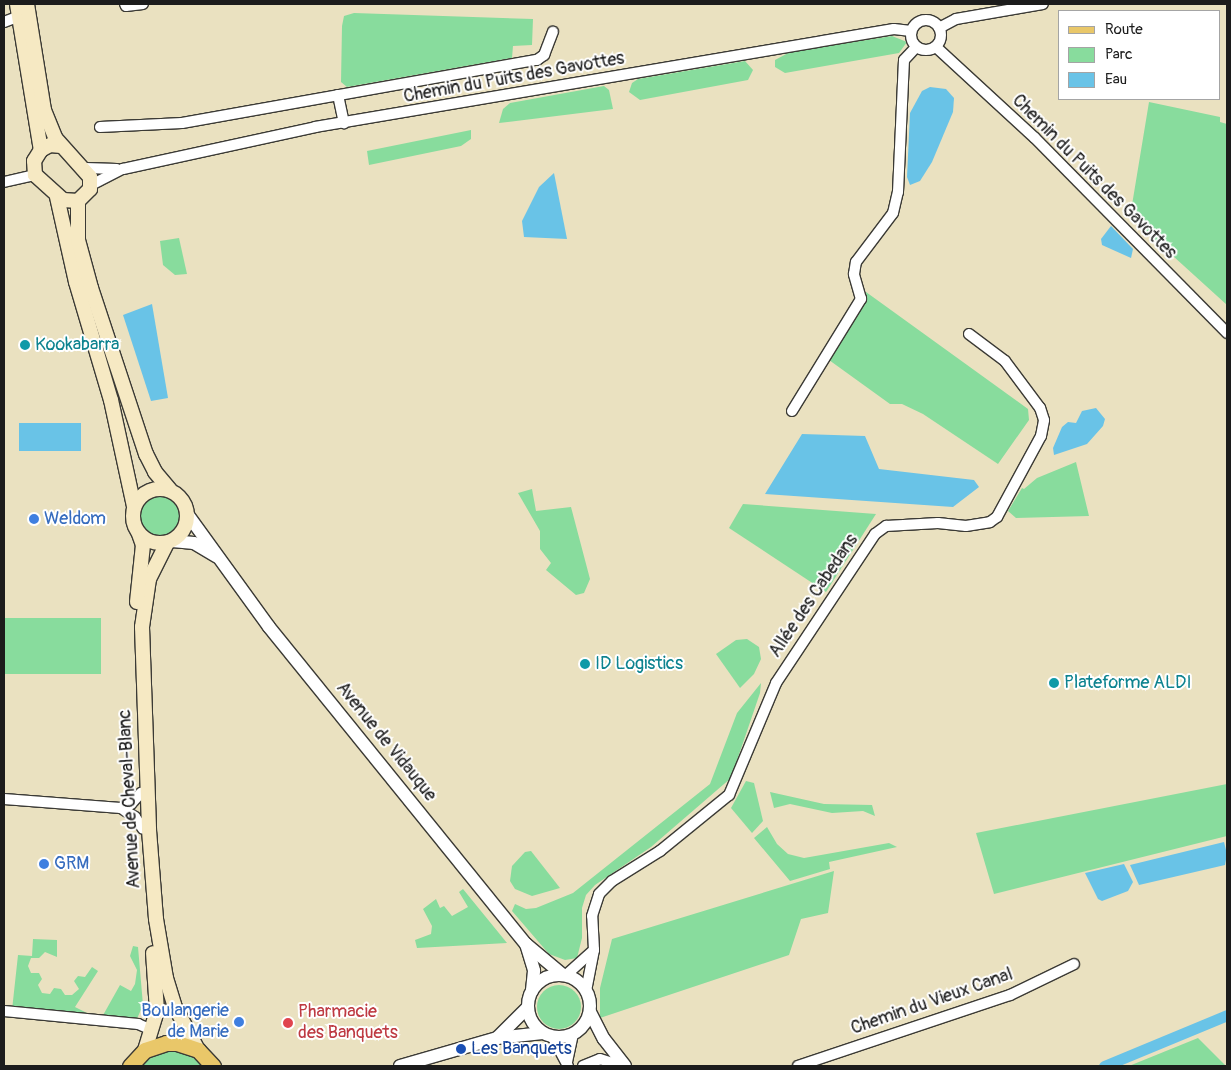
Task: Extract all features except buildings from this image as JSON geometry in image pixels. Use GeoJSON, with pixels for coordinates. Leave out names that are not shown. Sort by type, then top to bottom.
{"type":"FeatureCollection","features":[{"type":"Feature","properties":{"kind":"main road"},"geometry":{"type":"LineString","coordinates":[[23,9],[38,86],[50,126],[61,146],[85,168],[91,185],[88,193],[78,201],[70,202],[57,197],[35,175],[34,161],[41,150],[23,9]]}},
{"type":"Feature","properties":{"kind":"main road"},"geometry":{"type":"LineString","coordinates":[[41,150],[61,146]]}},
{"type":"Feature","properties":{"kind":"main road"},"geometry":{"type":"LineString","coordinates":[[57,197],[76,282],[111,400],[134,506],[133,521],[139,534],[152,542],[170,542],[184,530],[188,515],[183,500],[158,477],[146,454],[91,288],[78,240],[78,201]]}},
{"type":"Feature","properties":{"kind":"main road"},"geometry":{"type":"LineString","coordinates":[[134,506],[149,490],[170,490]]}},
{"type":"Feature","properties":{"kind":"main road","name":"Avenue de Cheval-Blanc"},"geometry":{"type":"LineString","coordinates":[[139,534],[143,545],[136,626],[141,793],[157,1011],[145,1050]]}},
{"type":"Feature","properties":{"kind":"main road","name":"Avenue de Cheval-Blanc"},"geometry":{"type":"LineString","coordinates":[[170,542],[152,570],[143,605],[148,820],[156,919],[164,969],[174,1005],[198,1050]]}},
{"type":"Feature","properties":{"kind":"main road"},"geometry":{"type":"LineString","coordinates":[[130,1066],[145,1050],[166,1042],[177,1042],[198,1050],[213,1066]]}},
{"type":"Feature","properties":{"kind":"street"},"geometry":{"type":"LineString","coordinates":[[126,4],[126,6],[143,4]]}},
{"type":"Feature","properties":{"kind":"street"},"geometry":{"type":"LineString","coordinates":[[939,28],[956,19],[1043,4]]}},
{"type":"Feature","properties":{"kind":"street"},"geometry":{"type":"LineString","coordinates":[[4,22],[23,9]]}},
{"type":"Feature","properties":{"kind":"street"},"geometry":{"type":"LineString","coordinates":[[924,20],[939,28],[940,40],[936,47],[926,50],[916,47],[911,40],[911,31],[916,24],[924,20]]}},
{"type":"Feature","properties":{"kind":"street","name":"Chemin du Puits des Gavottes"},"geometry":{"type":"LineString","coordinates":[[85,168],[123,169],[344,123],[894,29],[911,31]]}},
{"type":"Feature","properties":{"kind":"street"},"geometry":{"type":"LineString","coordinates":[[100,127],[182,123],[537,60],[544,55],[553,32]]}},
{"type":"Feature","properties":{"kind":"street"},"geometry":{"type":"LineString","coordinates":[[792,411],[861,299],[854,274],[856,262],[893,213],[898,192],[904,60],[916,47]]}},
{"type":"Feature","properties":{"kind":"street","name":"Chemin du Puits des Gavottes"},"geometry":{"type":"LineString","coordinates":[[936,47],[1035,138],[1227,333]]}},
{"type":"Feature","properties":{"kind":"street"},"geometry":{"type":"LineString","coordinates":[[338,95],[344,123]]}},
{"type":"Feature","properties":{"kind":"street","name":"Chemin du Puits des Gavottes"},"geometry":{"type":"LineString","coordinates":[[91,185],[123,169]]}},
{"type":"Feature","properties":{"kind":"street"},"geometry":{"type":"LineString","coordinates":[[4,182],[35,175]]}},
{"type":"Feature","properties":{"kind":"street","name":"Allée des Cabedans"},"geometry":{"type":"LineString","coordinates":[[594,950],[592,916],[599,894],[612,881],[660,852],[729,794],[776,683],[875,534],[886,526],[938,523],[966,526],[990,522],[996,518],[1040,436],[1044,420],[1040,408],[1005,361],[969,334]]}},
{"type":"Feature","properties":{"kind":"street","name":"Avenue de Vidauque"},"geometry":{"type":"LineString","coordinates":[[188,515],[269,626],[526,944],[564,976]]}},
{"type":"Feature","properties":{"kind":"street","name":"Avenue de Vidauque"},"geometry":{"type":"LineString","coordinates":[[170,542],[194,543],[222,560]]}},
{"type":"Feature","properties":{"kind":"street"},"geometry":{"type":"LineString","coordinates":[[4,799],[121,808],[131,804],[141,793]]}},
{"type":"Feature","properties":{"kind":"street"},"geometry":{"type":"LineString","coordinates":[[121,808],[135,817],[143,830]]}},
{"type":"Feature","properties":{"kind":"street","name":"Avenue de Vidauque"},"geometry":{"type":"LineString","coordinates":[[526,944],[534,971],[532,991]]}},
{"type":"Feature","properties":{"kind":"street"},"geometry":{"type":"LineString","coordinates":[[564,976],[594,950]]}},
{"type":"Feature","properties":{"kind":"street"},"geometry":{"type":"LineString","coordinates":[[594,950],[586,991],[590,1012],[604,1039],[623,1066]]}},
{"type":"Feature","properties":{"kind":"street","name":"Chemin du Vieux Canal"},"geometry":{"type":"LineString","coordinates":[[798,1066],[1010,996],[1074,964]]}},
{"type":"Feature","properties":{"kind":"street"},"geometry":{"type":"LineString","coordinates":[[567,1064],[548,1035],[532,1022],[528,1007],[532,991],[545,979],[564,976],[577,981],[586,991]]}},
{"type":"Feature","properties":{"kind":"street"},"geometry":{"type":"LineString","coordinates":[[497,1038],[528,1007]]}},
{"type":"Feature","properties":{"kind":"street"},"geometry":{"type":"LineString","coordinates":[[4,1011],[138,1024],[152,1030]]}},
{"type":"Feature","properties":{"kind":"street"},"geometry":{"type":"LineString","coordinates":[[567,1064],[575,1032],[590,1012]]}},
{"type":"Feature","properties":{"kind":"street"},"geometry":{"type":"LineString","coordinates":[[400,1066],[497,1038],[575,1032],[604,1039]]}},
{"type":"Feature","properties":{"kind":"street"},"geometry":{"type":"LineString","coordinates":[[583,1066],[600,1059],[623,1066]]}},
{"type":"Feature","properties":{"kind":"green space"},"geometry":{"type":"Polygon","coordinates":[[[354,13],[533,19],[532,45],[513,46],[512,58],[347,87],[341,82],[342,26],[344,16],[354,13]]]}},
{"type":"Feature","properties":{"kind":"green space"},"geometry":{"type":"Polygon","coordinates":[[[892,36],[907,42],[899,53],[785,73],[775,67],[775,60],[790,52],[892,36]]]}},
{"type":"Feature","properties":{"kind":"green space"},"geometry":{"type":"Polygon","coordinates":[[[745,61],[753,70],[748,80],[640,100],[629,92],[632,83],[638,79],[745,61]]]}},
{"type":"Feature","properties":{"kind":"green space"},"geometry":{"type":"Polygon","coordinates":[[[604,86],[609,90],[613,109],[499,123],[503,109],[510,103],[604,86]]]}},
{"type":"Feature","properties":{"kind":"green space"},"geometry":{"type":"Polygon","coordinates":[[[1149,102],[1220,117],[1220,122],[1227,124],[1227,305],[1130,217],[1149,102]]]}},
{"type":"Feature","properties":{"kind":"green space"},"geometry":{"type":"Polygon","coordinates":[[[471,130],[471,139],[461,146],[369,165],[367,151],[471,130]]]}},
{"type":"Feature","properties":{"kind":"green space"},"geometry":{"type":"Polygon","coordinates":[[[179,238],[187,274],[175,275],[163,265],[160,241],[179,238]]]}},
{"type":"Feature","properties":{"kind":"green space"},"geometry":{"type":"Polygon","coordinates":[[[866,292],[1028,409],[1029,420],[998,464],[923,414],[902,404],[890,404],[829,360],[866,292]]]}},
{"type":"Feature","properties":{"kind":"green space"},"geometry":{"type":"Polygon","coordinates":[[[1076,462],[1089,516],[1016,518],[1008,511],[1022,488],[1024,489],[1037,478],[1076,462]]]}},
{"type":"Feature","properties":{"kind":"green space"},"geometry":{"type":"Polygon","coordinates":[[[532,489],[536,511],[571,507],[590,579],[584,593],[576,595],[546,570],[551,563],[540,549],[540,531],[518,493],[532,489]]]}},
{"type":"Feature","properties":{"kind":"green space"},"geometry":{"type":"Polygon","coordinates":[[[164,495],[172,498],[178,504],[181,516],[178,528],[172,534],[156,537],[148,534],[142,528],[139,512],[142,504],[148,498],[164,495]]]}},
{"type":"Feature","properties":{"kind":"green space"},"geometry":{"type":"Polygon","coordinates":[[[743,504],[876,514],[826,592],[729,528],[743,504]]]}},
{"type":"Feature","properties":{"kind":"green space"},"geometry":{"type":"Polygon","coordinates":[[[4,618],[101,618],[101,674],[4,674],[4,618]]]}},
{"type":"Feature","properties":{"kind":"green space"},"geometry":{"type":"Polygon","coordinates":[[[747,639],[759,647],[761,659],[754,674],[740,688],[716,654],[736,640],[747,639]]]}},
{"type":"Feature","properties":{"kind":"green space"},"geometry":{"type":"Polygon","coordinates":[[[761,683],[760,693],[731,778],[651,847],[595,885],[586,895],[582,908],[582,938],[577,958],[565,960],[549,954],[512,911],[515,904],[526,909],[536,908],[573,893],[710,784],[737,713],[761,683]]]}},
{"type":"Feature","properties":{"kind":"green space"},"geometry":{"type":"Polygon","coordinates":[[[746,781],[754,783],[763,821],[752,833],[731,808],[746,781]]]}},
{"type":"Feature","properties":{"kind":"green space"},"geometry":{"type":"Polygon","coordinates":[[[1227,784],[1227,836],[994,894],[976,833],[1227,784]]]}},
{"type":"Feature","properties":{"kind":"green space"},"geometry":{"type":"Polygon","coordinates":[[[770,792],[824,804],[872,805],[875,816],[863,811],[832,813],[790,804],[774,808],[770,792]]]}},
{"type":"Feature","properties":{"kind":"green space"},"geometry":{"type":"Polygon","coordinates":[[[767,827],[777,844],[788,854],[804,858],[889,843],[897,847],[829,862],[830,869],[790,881],[754,838],[767,827]]]}},
{"type":"Feature","properties":{"kind":"green space"},"geometry":{"type":"Polygon","coordinates":[[[531,851],[560,888],[532,896],[515,889],[510,881],[512,866],[525,852],[531,851]]]}},
{"type":"Feature","properties":{"kind":"green space"},"geometry":{"type":"Polygon","coordinates":[[[834,871],[828,913],[801,919],[789,955],[600,1018],[600,988],[612,939],[834,871]]]}},
{"type":"Feature","properties":{"kind":"green space"},"geometry":{"type":"Polygon","coordinates":[[[463,889],[507,943],[417,948],[415,940],[431,934],[432,926],[423,909],[436,899],[440,908],[444,906],[452,916],[468,907],[459,892],[463,889]]]}},
{"type":"Feature","properties":{"kind":"green space"},"geometry":{"type":"Polygon","coordinates":[[[33,939],[57,940],[57,957],[45,952],[39,958],[31,958],[28,966],[31,973],[39,973],[42,979],[38,985],[42,993],[50,994],[54,988],[61,989],[65,995],[72,995],[79,989],[74,981],[78,976],[85,977],[92,967],[98,971],[75,1007],[93,1016],[12,1010],[18,955],[32,956],[33,939]]]}},
{"type":"Feature","properties":{"kind":"green space"},"geometry":{"type":"Polygon","coordinates":[[[133,946],[138,947],[143,1005],[136,1021],[102,1017],[120,985],[131,991],[135,984],[137,970],[130,956],[133,946]]]}},
{"type":"Feature","properties":{"kind":"green space"},"geometry":{"type":"Polygon","coordinates":[[[563,985],[575,991],[580,998],[580,1016],[575,1023],[568,1028],[555,1029],[543,1023],[538,1016],[537,1003],[543,991],[550,986],[563,985]]]}},
{"type":"Feature","properties":{"kind":"green space"},"geometry":{"type":"Polygon","coordinates":[[[1198,1038],[1226,1066],[1129,1066],[1198,1038]]]}},
{"type":"Feature","properties":{"kind":"green space"},"geometry":{"type":"Polygon","coordinates":[[[172,1049],[185,1052],[205,1066],[141,1066],[158,1052],[172,1049]]]}},
{"type":"Feature","properties":{"kind":"water"},"geometry":{"type":"Polygon","coordinates":[[[930,87],[946,89],[954,98],[953,112],[932,162],[920,181],[910,185],[907,177],[910,113],[922,91],[930,87]]]}},
{"type":"Feature","properties":{"kind":"water"},"geometry":{"type":"Polygon","coordinates":[[[554,173],[567,239],[524,237],[522,221],[539,187],[554,173]]]}},
{"type":"Feature","properties":{"kind":"water"},"geometry":{"type":"Polygon","coordinates":[[[1111,226],[1133,249],[1131,258],[1102,245],[1101,239],[1111,226]]]}},
{"type":"Feature","properties":{"kind":"water"},"geometry":{"type":"Polygon","coordinates":[[[152,304],[168,398],[151,401],[123,315],[152,304]]]}},
{"type":"Feature","properties":{"kind":"water"},"geometry":{"type":"Polygon","coordinates":[[[1096,408],[1105,419],[1103,426],[1087,444],[1054,455],[1053,448],[1062,427],[1068,422],[1076,423],[1082,411],[1096,408]]]}},
{"type":"Feature","properties":{"kind":"water"},"geometry":{"type":"Polygon","coordinates":[[[19,423],[81,423],[81,451],[19,451],[19,423]]]}},
{"type":"Feature","properties":{"kind":"water"},"geometry":{"type":"Polygon","coordinates":[[[802,434],[865,436],[879,469],[974,480],[979,487],[953,507],[765,494],[802,434]]]}},
{"type":"Feature","properties":{"kind":"water"},"geometry":{"type":"Polygon","coordinates":[[[1224,842],[1227,854],[1225,865],[1139,885],[1130,865],[1224,842]]]}},
{"type":"Feature","properties":{"kind":"water"},"geometry":{"type":"Polygon","coordinates":[[[1124,864],[1133,882],[1128,891],[1102,901],[1098,899],[1085,873],[1124,864]]]}},
{"type":"Feature","properties":{"kind":"waterway"},"geometry":{"type":"LineString","coordinates":[[1104,1066],[1227,1015]]}},
{"type":"Feature","properties":{"kind":"place","name":"Kookabarra"},"geometry":{"type":"Point","coordinates":[25,345]}},
{"type":"Feature","properties":{"kind":"place","name":"Weldom"},"geometry":{"type":"Point","coordinates":[34,519]}},
{"type":"Feature","properties":{"kind":"place","name":"ID Logistics"},"geometry":{"type":"Point","coordinates":[585,664]}},
{"type":"Feature","properties":{"kind":"place","name":"Plateforme ALDI"},"geometry":{"type":"Point","coordinates":[1054,683]}},
{"type":"Feature","properties":{"kind":"place","name":"GRM"},"geometry":{"type":"Point","coordinates":[44,864]}},
{"type":"Feature","properties":{"kind":"place","name":"Boulangerie de Marie"},"geometry":{"type":"Point","coordinates":[239,1022]}},
{"type":"Feature","properties":{"kind":"place","name":"Pharmacie des Banquets"},"geometry":{"type":"Point","coordinates":[288,1023]}},
{"type":"Feature","properties":{"kind":"place","name":"Les Banquets"},"geometry":{"type":"Point","coordinates":[461,1049]}}]}
